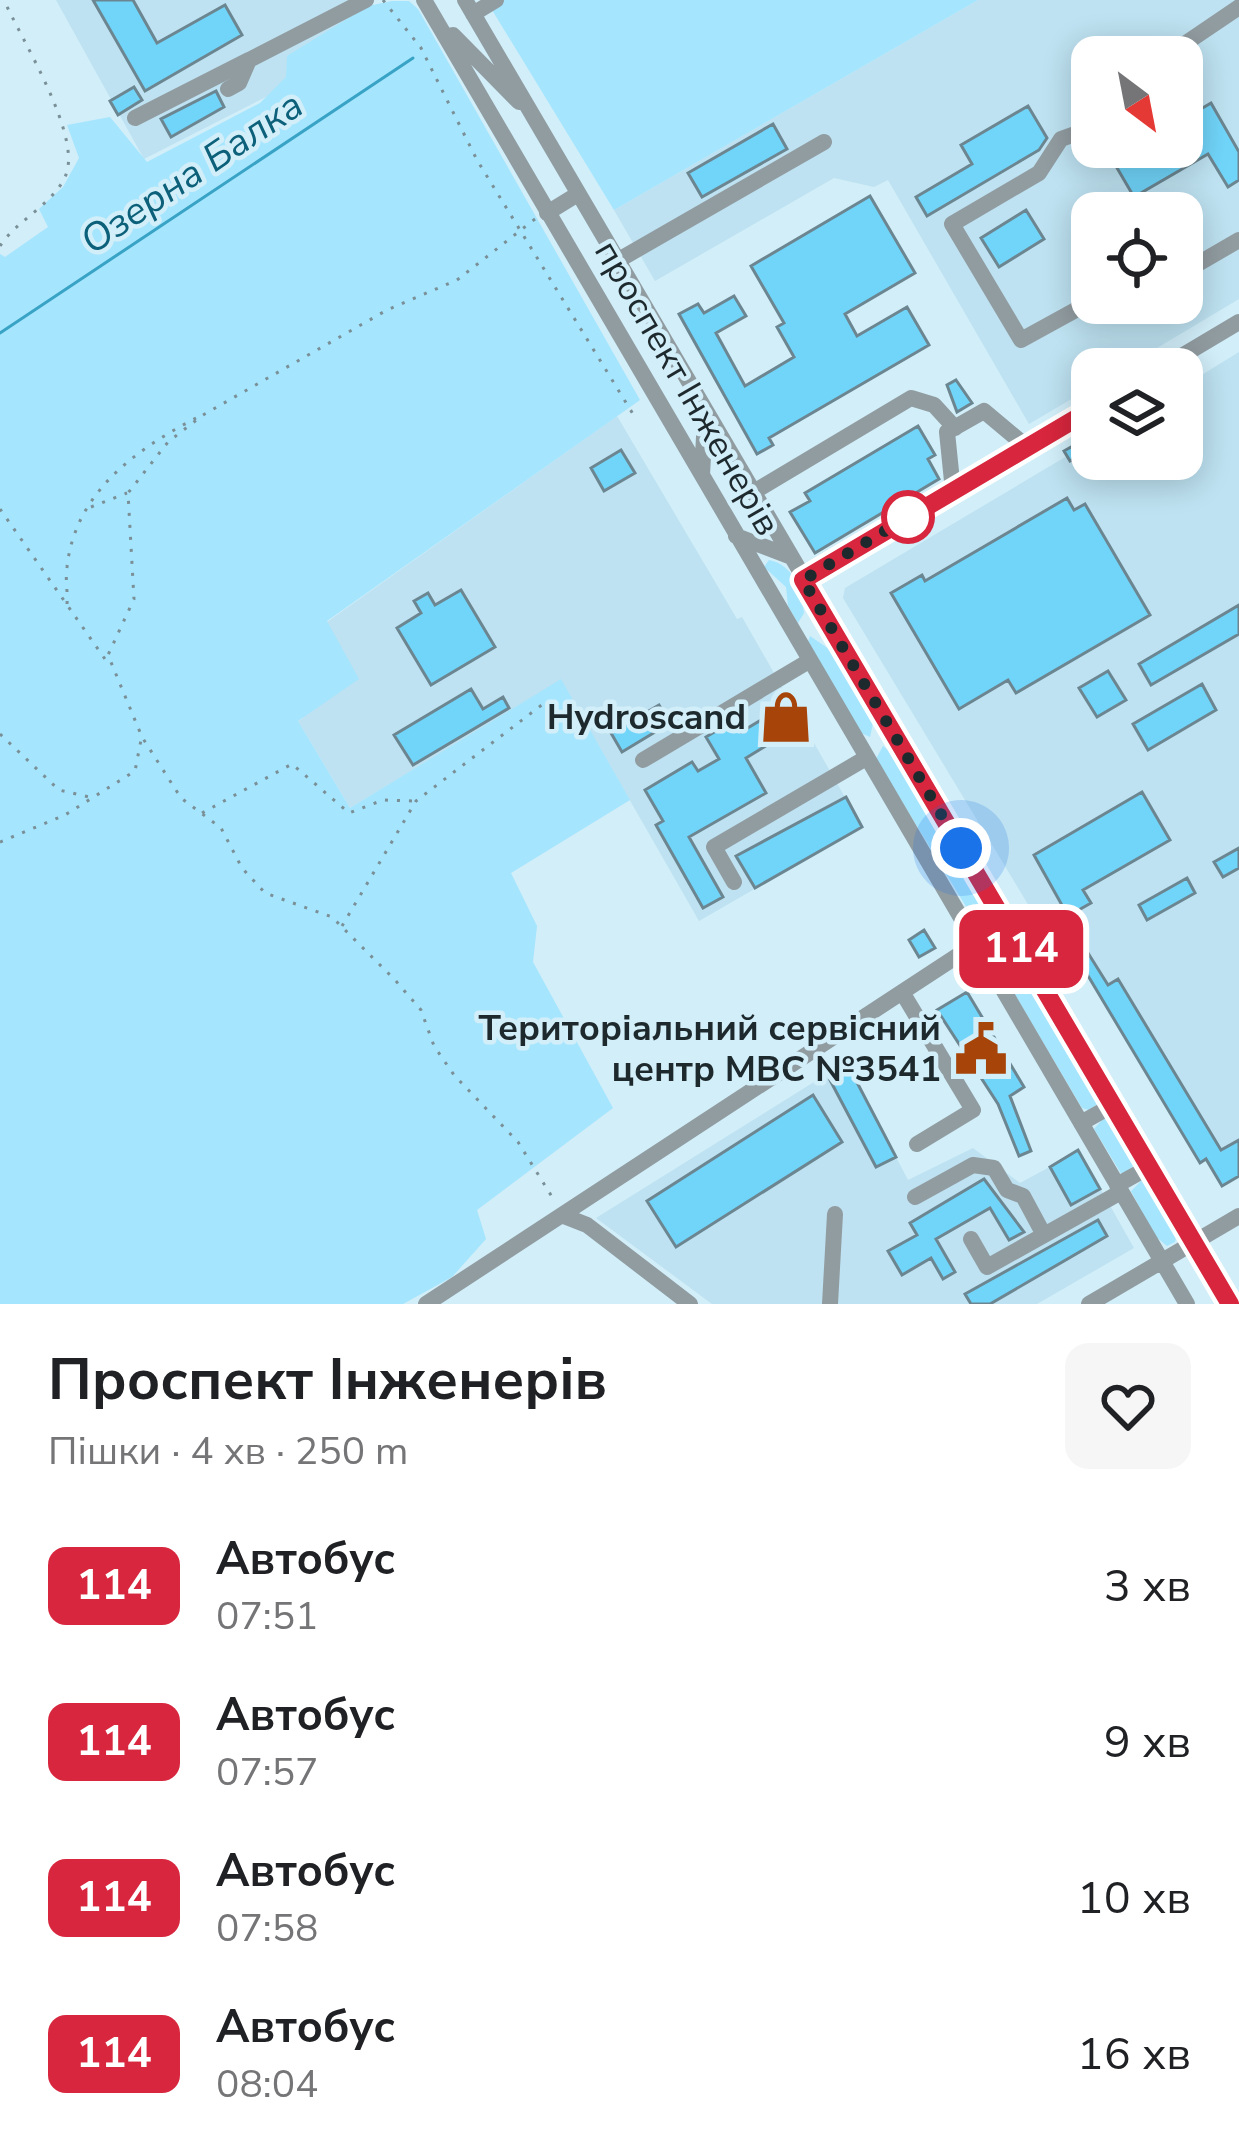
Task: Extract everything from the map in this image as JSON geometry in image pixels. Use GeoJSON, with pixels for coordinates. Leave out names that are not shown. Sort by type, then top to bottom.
{"type":"FeatureCollection","features":[{"type":"Feature","properties":{"kind":"street"},"geometry":{"type":"LineString","coordinates":[[135,118],[366,0]]}},
{"type":"Feature","properties":{"kind":"street"},"geometry":{"type":"LineString","coordinates":[[496,0],[469,7],[1230,1304]]}},
{"type":"Feature","properties":{"kind":"street"},"geometry":{"type":"LineString","coordinates":[[427,5],[498,85],[529,110]]}},
{"type":"Feature","properties":{"kind":"street","name":"проспект Інженерів"},"geometry":{"type":"LineString","coordinates":[[427,5],[1187,1304]]}},
{"type":"Feature","properties":{"kind":"street"},"geometry":{"type":"LineString","coordinates":[[1196,36],[1239,7]]}},
{"type":"Feature","properties":{"kind":"street"},"geometry":{"type":"LineString","coordinates":[[228,89],[239,83],[249,60]]}},
{"type":"Feature","properties":{"kind":"street"},"geometry":{"type":"LineString","coordinates":[[498,85],[500,132]]}},
{"type":"Feature","properties":{"kind":"street"},"geometry":{"type":"LineString","coordinates":[[1071,135],[1061,139],[1039,173],[952,224],[1021,340],[1071,313]]}},
{"type":"Feature","properties":{"kind":"street"},"geometry":{"type":"LineString","coordinates":[[617,261],[824,142]]}},
{"type":"Feature","properties":{"kind":"street"},"geometry":{"type":"LineString","coordinates":[[547,213],[578,194]]}},
{"type":"Feature","properties":{"kind":"street"},"geometry":{"type":"LineString","coordinates":[[1203,261],[1239,240]]}},
{"type":"Feature","properties":{"kind":"street"},"geometry":{"type":"LineString","coordinates":[[1195,348],[1239,322]]}},
{"type":"Feature","properties":{"kind":"street"},"geometry":{"type":"LineString","coordinates":[[752,493],[910,398],[934,406],[955,428]]}},
{"type":"Feature","properties":{"kind":"street"},"geometry":{"type":"LineString","coordinates":[[702,479],[704,411]]}},
{"type":"Feature","properties":{"kind":"street"},"geometry":{"type":"LineString","coordinates":[[953,491],[947,433],[955,428],[984,411],[1028,447]]}},
{"type":"Feature","properties":{"kind":"street"},"geometry":{"type":"LineString","coordinates":[[803,580],[1071,421]]}},
{"type":"Feature","properties":{"kind":"street"},"geometry":{"type":"LineString","coordinates":[[735,536],[789,556]]}},
{"type":"Feature","properties":{"kind":"street"},"geometry":{"type":"LineString","coordinates":[[643,760],[809,661]]}},
{"type":"Feature","properties":{"kind":"street"},"geometry":{"type":"LineString","coordinates":[[734,882],[713,847],[866,758]]}},
{"type":"Feature","properties":{"kind":"street"},"geometry":{"type":"LineString","coordinates":[[426,1304],[1006,924]]}},
{"type":"Feature","properties":{"kind":"street"},"geometry":{"type":"LineString","coordinates":[[902,992],[973,1109],[917,1144]]}},
{"type":"Feature","properties":{"kind":"street"},"geometry":{"type":"LineString","coordinates":[[1081,1124],[1113,1105]]}},
{"type":"Feature","properties":{"kind":"street"},"geometry":{"type":"LineString","coordinates":[[915,1197],[973,1165],[994,1168],[1007,1190],[1023,1196],[1044,1235]]}},
{"type":"Feature","properties":{"kind":"street"},"geometry":{"type":"LineString","coordinates":[[971,1239],[987,1267],[1150,1166]]}},
{"type":"Feature","properties":{"kind":"street"},"geometry":{"type":"LineString","coordinates":[[830,1304],[835,1214]]}},
{"type":"Feature","properties":{"kind":"street"},"geometry":{"type":"LineString","coordinates":[[564,1216],[587,1225],[690,1304]]}},
{"type":"Feature","properties":{"kind":"street"},"geometry":{"type":"LineString","coordinates":[[1089,1304],[1239,1216]]}},
{"type":"Feature","properties":{"kind":"path"},"geometry":{"type":"LineString","coordinates":[[0,246],[65,178],[69,161],[64,129],[4,0]]}},
{"type":"Feature","properties":{"kind":"path"},"geometry":{"type":"LineString","coordinates":[[383,0],[421,48],[440,94],[633,414]]}},
{"type":"Feature","properties":{"kind":"path"},"geometry":{"type":"LineString","coordinates":[[68,604],[65,572],[87,509],[115,470],[148,442],[387,310],[457,280],[520,227],[547,213]]}},
{"type":"Feature","properties":{"kind":"path"},"geometry":{"type":"LineString","coordinates":[[87,509],[128,493],[168,442],[203,415]]}},
{"type":"Feature","properties":{"kind":"path"},"geometry":{"type":"LineString","coordinates":[[108,664],[111,644],[134,599],[128,493]]}},
{"type":"Feature","properties":{"kind":"path"},"geometry":{"type":"LineString","coordinates":[[0,508],[108,664],[128,696],[142,737],[199,815],[221,828],[242,868],[265,893],[322,911],[421,1010],[444,1060],[518,1142],[564,1216]]}},
{"type":"Feature","properties":{"kind":"path"},"geometry":{"type":"LineString","coordinates":[[342,928],[416,801],[440,778],[515,731],[543,704]]}},
{"type":"Feature","properties":{"kind":"path"},"geometry":{"type":"LineString","coordinates":[[0,734],[59,790],[92,797]]}},
{"type":"Feature","properties":{"kind":"path"},"geometry":{"type":"LineString","coordinates":[[0,842],[135,771],[142,737]]}},
{"type":"Feature","properties":{"kind":"path"},"geometry":{"type":"LineString","coordinates":[[199,815],[292,764],[349,813],[383,800],[416,801]]}},
{"type":"Feature","properties":{"kind":"shaded area"},"geometry":{"type":"Polygon","coordinates":[[[56,0],[362,0],[370,44],[144,159],[56,0]]]}},
{"type":"Feature","properties":{"kind":"shaded area"},"geometry":{"type":"Polygon","coordinates":[[[486,0],[978,0],[614,210],[486,0]]]}},
{"type":"Feature","properties":{"kind":"shaded area"},"geometry":{"type":"Polygon","coordinates":[[[978,0],[1239,0],[1239,299],[1203,321],[1203,192],[1071,192],[1071,324],[1197,324],[1157,348],[1071,348],[1071,399],[1029,424],[888,180],[874,187],[834,178],[655,281],[614,210],[978,0]]]}},
{"type":"Feature","properties":{"kind":"shaded area"},"geometry":{"type":"Polygon","coordinates":[[[409,1],[418,9],[640,400],[327,621],[359,679],[298,721],[350,808],[561,679],[630,800],[511,873],[537,926],[533,962],[613,1108],[477,1210],[486,1239],[452,1277],[403,1304],[0,1304],[0,254],[5,257],[48,227],[39,209],[63,187],[79,158],[67,125],[110,117],[147,162],[260,103],[286,77],[287,56],[368,6],[409,1]]]}},
{"type":"Feature","properties":{"kind":"shaded area"},"geometry":{"type":"Polygon","coordinates":[[[1239,352],[1239,1176],[1222,1186],[1206,1160],[1200,1163],[1078,960],[1058,954],[843,598],[845,588],[1067,456],[1071,455],[1071,480],[1203,480],[1203,374],[1239,352]]]}},
{"type":"Feature","properties":{"kind":"shaded area"},"geometry":{"type":"Polygon","coordinates":[[[617,416],[737,619],[742,617],[862,827],[699,921],[561,680],[350,808],[298,721],[303,718],[327,622],[617,416]]]}},
{"type":"Feature","properties":{"kind":"shaded area"},"geometry":{"type":"Polygon","coordinates":[[[769,560],[785,567],[795,580],[804,613],[798,623],[788,606],[786,587],[764,567],[769,560]]]}},
{"type":"Feature","properties":{"kind":"shaded area"},"geometry":{"type":"Polygon","coordinates":[[[810,636],[839,656],[873,723],[870,737],[861,733],[808,642],[810,636]]]}},
{"type":"Feature","properties":{"kind":"shaded area"},"geometry":{"type":"Polygon","coordinates":[[[883,746],[899,759],[985,905],[981,931],[876,759],[883,746]]]}},
{"type":"Feature","properties":{"kind":"shaded area"},"geometry":{"type":"Polygon","coordinates":[[[1006,946],[1023,964],[1103,1100],[1089,1110],[1082,1108],[995,961],[995,953],[1006,946]]]}},
{"type":"Feature","properties":{"kind":"shaded area"},"geometry":{"type":"Polygon","coordinates":[[[846,1062],[908,1180],[973,1148],[1020,1183],[1079,1151],[1134,1248],[1037,1304],[712,1304],[596,1218],[846,1062]]]}},
{"type":"Feature","properties":{"kind":"shaded area"},"geometry":{"type":"Polygon","coordinates":[[[1108,1113],[1138,1162],[1122,1175],[1094,1129],[1108,1113]]]}},
{"type":"Feature","properties":{"kind":"shaded area"},"geometry":{"type":"Polygon","coordinates":[[[1145,1177],[1178,1229],[1175,1242],[1167,1246],[1155,1236],[1131,1191],[1145,1177]]]}},
{"type":"Feature","properties":{"kind":"building"},"geometry":{"type":"Polygon","coordinates":[[[93,0],[133,0],[157,43],[225,5],[242,35],[145,91],[93,0]]]}},
{"type":"Feature","properties":{"kind":"building"},"geometry":{"type":"Polygon","coordinates":[[[134,87],[142,100],[118,115],[110,101],[134,87]]]}},
{"type":"Feature","properties":{"kind":"building"},"geometry":{"type":"Polygon","coordinates":[[[216,91],[224,107],[171,137],[161,119],[216,91]]]}},
{"type":"Feature","properties":{"kind":"building"},"geometry":{"type":"Polygon","coordinates":[[[1211,103],[1239,152],[1239,180],[1228,187],[1208,154],[1203,157],[1203,108],[1211,103]]]}},
{"type":"Feature","properties":{"kind":"building"},"geometry":{"type":"Polygon","coordinates":[[[1028,106],[1047,138],[1039,150],[927,216],[916,197],[972,164],[961,145],[1028,106]]]}},
{"type":"Feature","properties":{"kind":"building"},"geometry":{"type":"Polygon","coordinates":[[[773,124],[787,149],[702,197],[688,173],[773,124]]]}},
{"type":"Feature","properties":{"kind":"building"},"geometry":{"type":"Polygon","coordinates":[[[1117,168],[1184,168],[1143,192],[1131,192],[1117,168]]]}},
{"type":"Feature","properties":{"kind":"building"},"geometry":{"type":"Polygon","coordinates":[[[870,196],[915,273],[845,314],[857,336],[907,307],[929,345],[769,438],[773,445],[757,454],[679,314],[698,304],[704,313],[734,296],[746,316],[716,333],[745,386],[794,357],[777,327],[784,323],[751,266],[870,196]]]}},
{"type":"Feature","properties":{"kind":"building"},"geometry":{"type":"Polygon","coordinates":[[[1026,210],[1044,239],[999,267],[981,238],[1026,210]]]}},
{"type":"Feature","properties":{"kind":"building"},"geometry":{"type":"Polygon","coordinates":[[[956,380],[972,403],[957,412],[947,385],[956,380]]]}},
{"type":"Feature","properties":{"kind":"building"},"geometry":{"type":"Polygon","coordinates":[[[918,426],[935,455],[928,459],[939,479],[815,553],[790,512],[810,501],[805,493],[918,426]]]}},
{"type":"Feature","properties":{"kind":"building"},"geometry":{"type":"Polygon","coordinates":[[[621,450],[635,473],[604,491],[591,468],[621,450]]]}},
{"type":"Feature","properties":{"kind":"building"},"geometry":{"type":"Polygon","coordinates":[[[1067,498],[1074,510],[1085,504],[1150,615],[1016,693],[1008,680],[959,709],[891,593],[922,575],[925,581],[1067,498]]]}},
{"type":"Feature","properties":{"kind":"building"},"geometry":{"type":"Polygon","coordinates":[[[461,590],[495,647],[431,685],[397,628],[421,613],[414,601],[428,593],[435,605],[461,590]]]}},
{"type":"Feature","properties":{"kind":"building"},"geometry":{"type":"Polygon","coordinates":[[[1239,605],[1239,634],[1151,685],[1139,664],[1239,605]]]}},
{"type":"Feature","properties":{"kind":"building"},"geometry":{"type":"Polygon","coordinates":[[[1108,671],[1126,700],[1097,717],[1079,688],[1108,671]]]}},
{"type":"Feature","properties":{"kind":"building"},"geometry":{"type":"Polygon","coordinates":[[[1202,684],[1216,710],[1148,750],[1133,724],[1202,684]]]}},
{"type":"Feature","properties":{"kind":"building"},"geometry":{"type":"Polygon","coordinates":[[[471,689],[483,709],[503,697],[509,708],[413,765],[394,735],[471,689]]]}},
{"type":"Feature","properties":{"kind":"building"},"geometry":{"type":"Polygon","coordinates":[[[791,702],[806,729],[788,740],[785,734],[746,758],[766,793],[689,837],[723,897],[703,908],[656,825],[663,821],[645,790],[692,762],[698,771],[719,759],[706,737],[734,720],[741,732],[791,702]]]}},
{"type":"Feature","properties":{"kind":"building"},"geometry":{"type":"Polygon","coordinates":[[[659,705],[670,723],[622,752],[611,733],[659,705]]]}},
{"type":"Feature","properties":{"kind":"building"},"geometry":{"type":"Polygon","coordinates":[[[1142,792],[1170,840],[1083,890],[1091,903],[1068,916],[1034,855],[1142,792]]]}},
{"type":"Feature","properties":{"kind":"building"},"geometry":{"type":"Polygon","coordinates":[[[846,797],[862,827],[755,888],[736,856],[846,797]]]}},
{"type":"Feature","properties":{"kind":"building"},"geometry":{"type":"Polygon","coordinates":[[[1239,848],[1239,868],[1223,877],[1214,862],[1239,848]]]}},
{"type":"Feature","properties":{"kind":"building"},"geometry":{"type":"Polygon","coordinates":[[[1187,878],[1195,893],[1147,920],[1139,905],[1187,878]]]}},
{"type":"Feature","properties":{"kind":"building"},"geometry":{"type":"Polygon","coordinates":[[[924,930],[935,948],[919,957],[909,940],[924,930]]]}},
{"type":"Feature","properties":{"kind":"building"},"geometry":{"type":"Polygon","coordinates":[[[1088,953],[1108,985],[1118,979],[1221,1150],[1239,1140],[1239,1176],[1222,1186],[1206,1159],[1200,1163],[1078,959],[1088,953]]]}},
{"type":"Feature","properties":{"kind":"building","name":"Територіальний сервісний центр МВС №3541"},"geometry":{"type":"Polygon","coordinates":[[[967,992],[1024,1087],[1010,1096],[1031,1151],[1019,1156],[998,1104],[937,1010],[967,992]]]}},
{"type":"Feature","properties":{"kind":"building"},"geometry":{"type":"Polygon","coordinates":[[[850,1069],[896,1157],[876,1167],[830,1080],[850,1069]]]}},
{"type":"Feature","properties":{"kind":"building"},"geometry":{"type":"Polygon","coordinates":[[[813,1095],[842,1142],[676,1247],[647,1201],[813,1095]]]}},
{"type":"Feature","properties":{"kind":"building"},"geometry":{"type":"Polygon","coordinates":[[[1078,1150],[1100,1189],[1071,1205],[1050,1167],[1078,1150]]]}},
{"type":"Feature","properties":{"kind":"building"},"geometry":{"type":"Polygon","coordinates":[[[984,1179],[1024,1232],[1009,1240],[990,1208],[936,1239],[955,1272],[943,1279],[931,1258],[902,1275],[888,1251],[917,1235],[910,1223],[984,1179]]]}},
{"type":"Feature","properties":{"kind":"building"},"geometry":{"type":"Polygon","coordinates":[[[1098,1220],[1107,1236],[990,1304],[971,1304],[965,1294],[1098,1220]]]}},
{"type":"Feature","properties":{"kind":"waterway","name":"Озерна Балка"},"geometry":{"type":"LineString","coordinates":[[0,333],[413,58]]}},
{"type":"Feature","properties":{"kind":"bus line","name":"114"},"geometry":{"type":"LineString","coordinates":[[1071,421],[803,580],[1230,1304]]}},
{"type":"Feature","properties":{"kind":"place","name":"Hydroscand"},"geometry":{"type":"Point","coordinates":[786,717]}},
{"type":"Feature","properties":{"kind":"place","name":"Територіальний сервісний центр МВС №3541"},"geometry":{"type":"Point","coordinates":[981,1049]}},
{"type":"Feature","properties":{"kind":"route"},"geometry":{"type":"LineString","coordinates":[[908,517],[915,513],[803,580],[961,848]]}}]}
